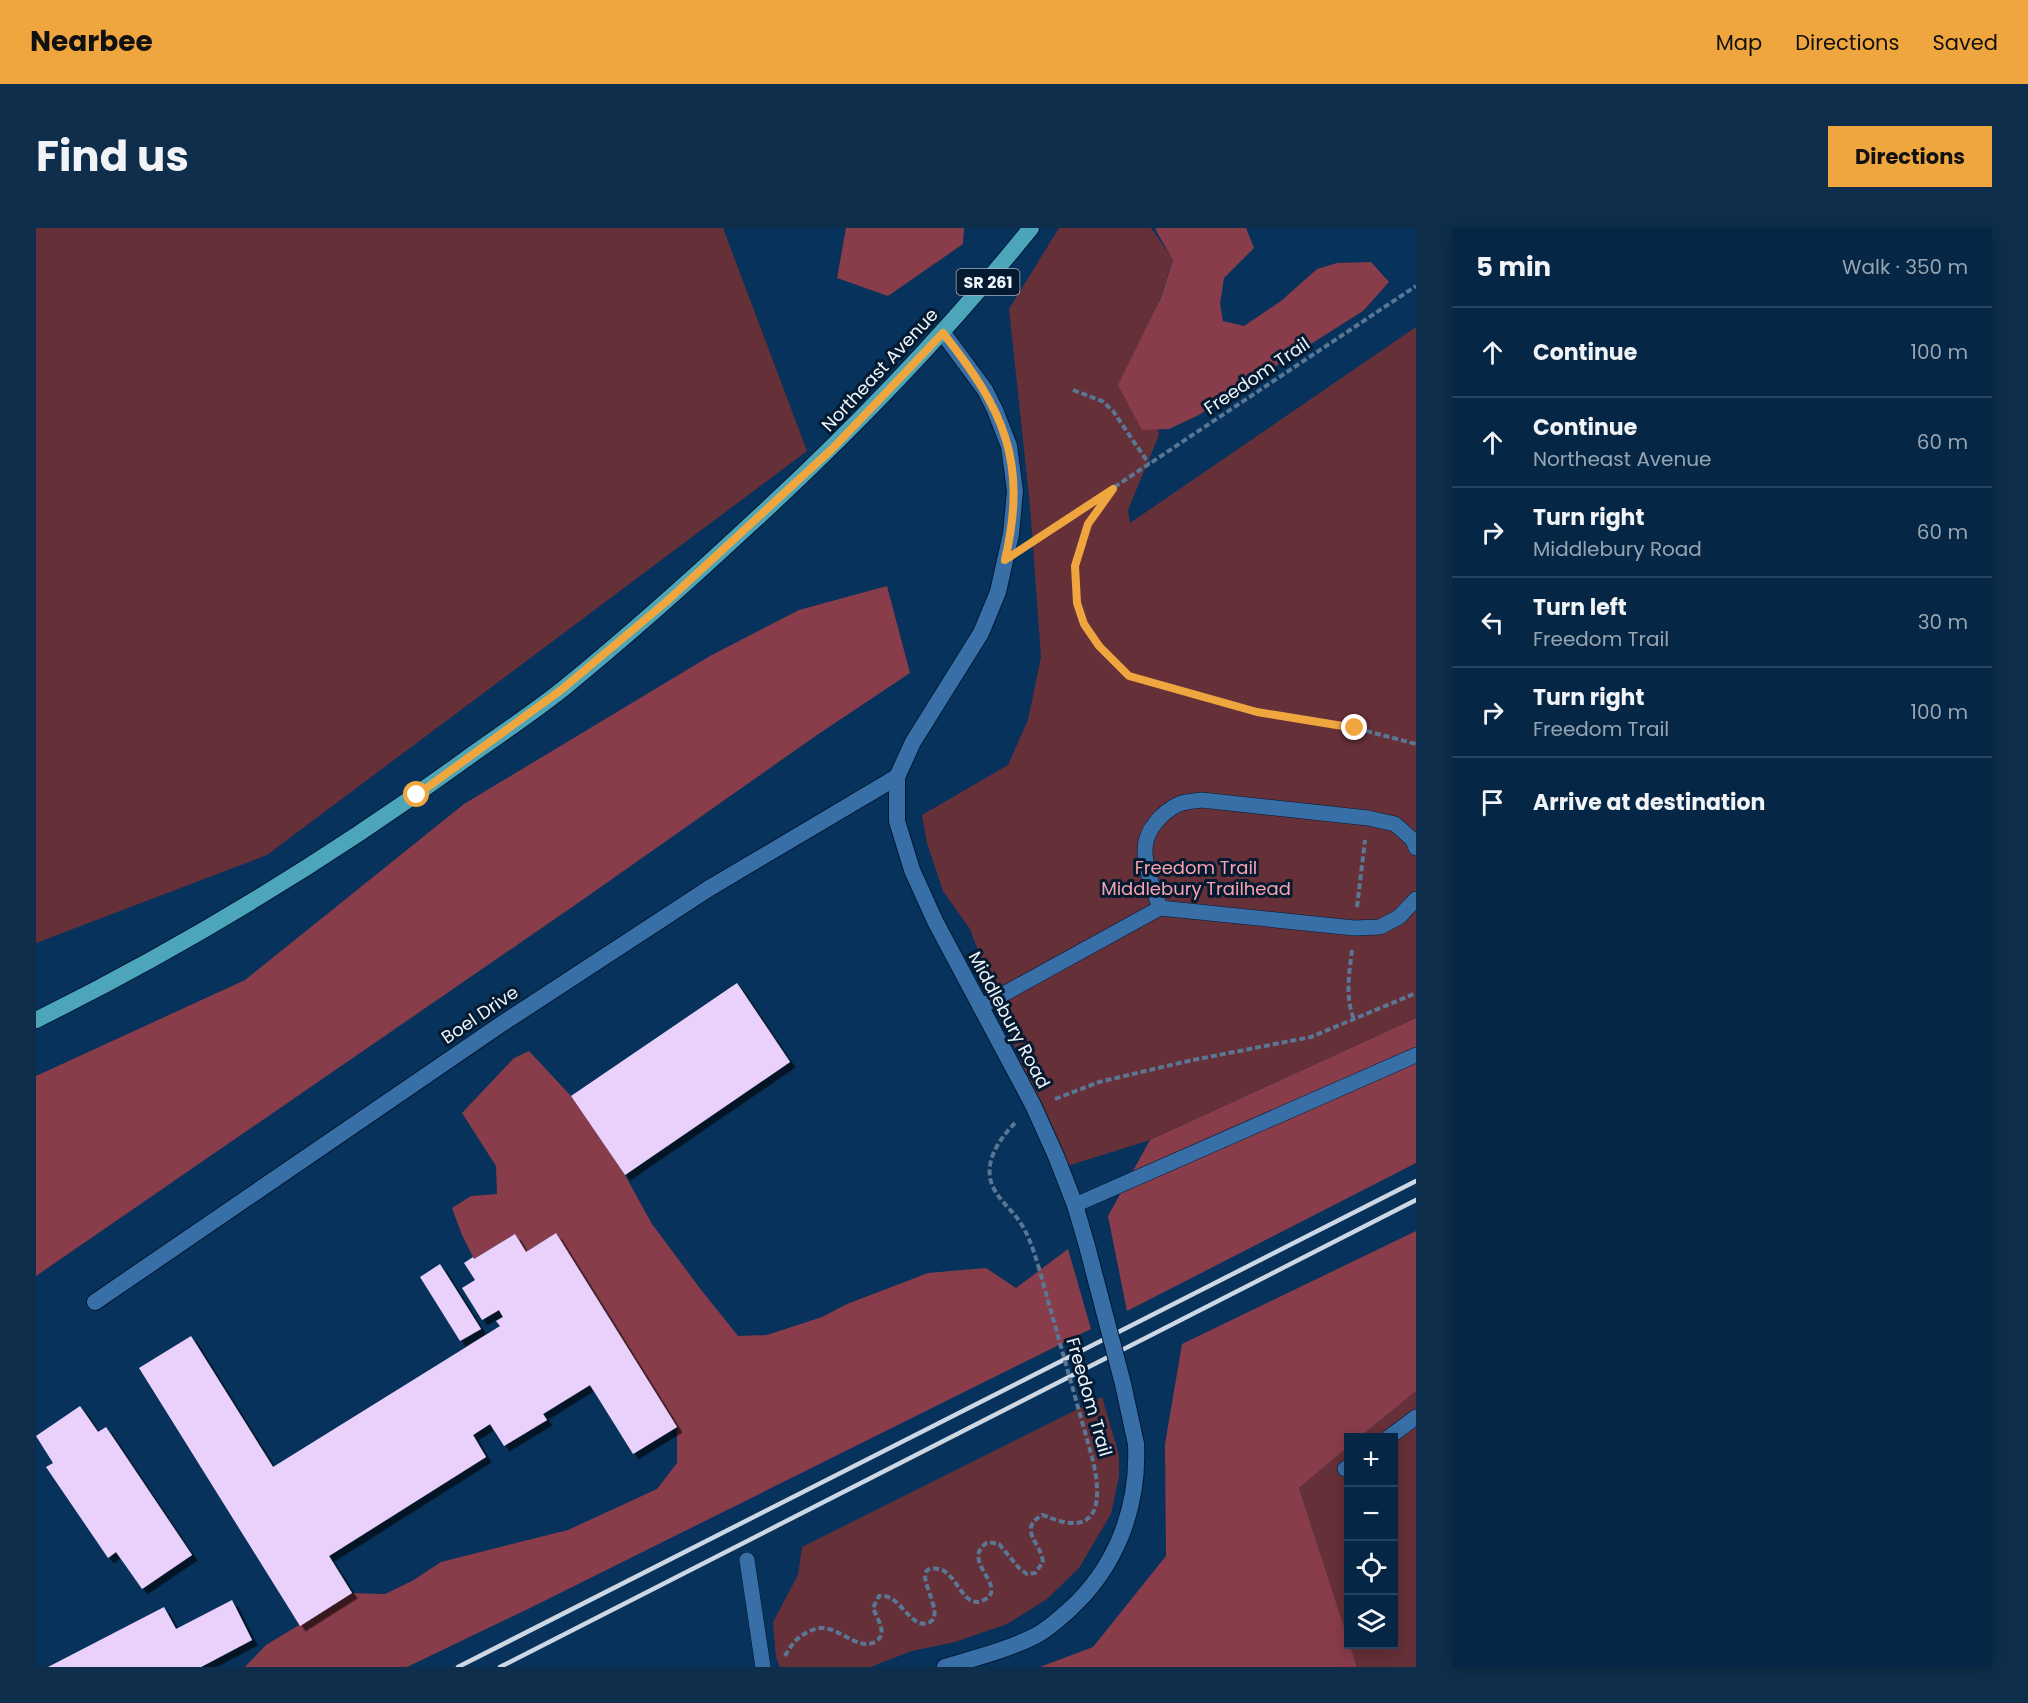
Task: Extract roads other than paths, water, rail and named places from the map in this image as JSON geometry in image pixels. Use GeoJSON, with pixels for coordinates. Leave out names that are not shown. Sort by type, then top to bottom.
{"type":"FeatureCollection","features":[{"type":"Feature","properties":{"kind":"main road","name":"Northeast Avenue"},"geometry":{"type":"LineString","coordinates":[[36,1020],[116,980],[291,877],[417,795],[561,690],[666,602],[832,449],[943,333],[1030,228]]}},
{"type":"Feature","properties":{"kind":"street","name":"Middlebury Road"},"geometry":{"type":"LineString","coordinates":[[943,333],[985,390],[1009,446],[1015,491],[1011,534],[998,592],[981,633],[913,742],[897,777],[897,821],[912,870],[938,929],[1036,1111],[1059,1162],[1087,1246],[1123,1384],[1136,1443],[1137,1465],[1124,1531],[1099,1578],[1080,1600],[1061,1618],[1037,1635],[1011,1647],[945,1667]]}},
{"type":"Feature","properties":{"kind":"street","name":"Boel Drive"},"geometry":{"type":"LineString","coordinates":[[95,1302],[510,1018],[708,889],[897,777]]}},
{"type":"Feature","properties":{"kind":"lane"},"geometry":{"type":"LineString","coordinates":[[1161,908],[1149,877],[1145,849],[1150,833],[1159,817],[1180,803],[1202,800],[1368,818],[1395,824],[1413,840],[1416,848]]}},
{"type":"Feature","properties":{"kind":"lane"},"geometry":{"type":"LineString","coordinates":[[980,1007],[1161,908],[1363,928],[1380,927],[1399,917],[1416,899]]}},
{"type":"Feature","properties":{"kind":"lane"},"geometry":{"type":"LineString","coordinates":[[1074,1205],[1416,1055]]}},
{"type":"Feature","properties":{"kind":"lane"},"geometry":{"type":"LineString","coordinates":[[1393,1433],[1416,1416]]}},
{"type":"Feature","properties":{"kind":"lane"},"geometry":{"type":"LineString","coordinates":[[747,1560],[763,1667]]}},
{"type":"Feature","properties":{"kind":"railway"},"geometry":{"type":"LineString","coordinates":[[458,1667],[1416,1181]]}},
{"type":"Feature","properties":{"kind":"railway"},"geometry":{"type":"LineString","coordinates":[[500,1667],[1416,1200]]}},
{"type":"Feature","properties":{"kind":"park label","name":"Freedom Trail Middlebury Trailhead"},"geometry":{"type":"Point","coordinates":[1196,878]}}]}
